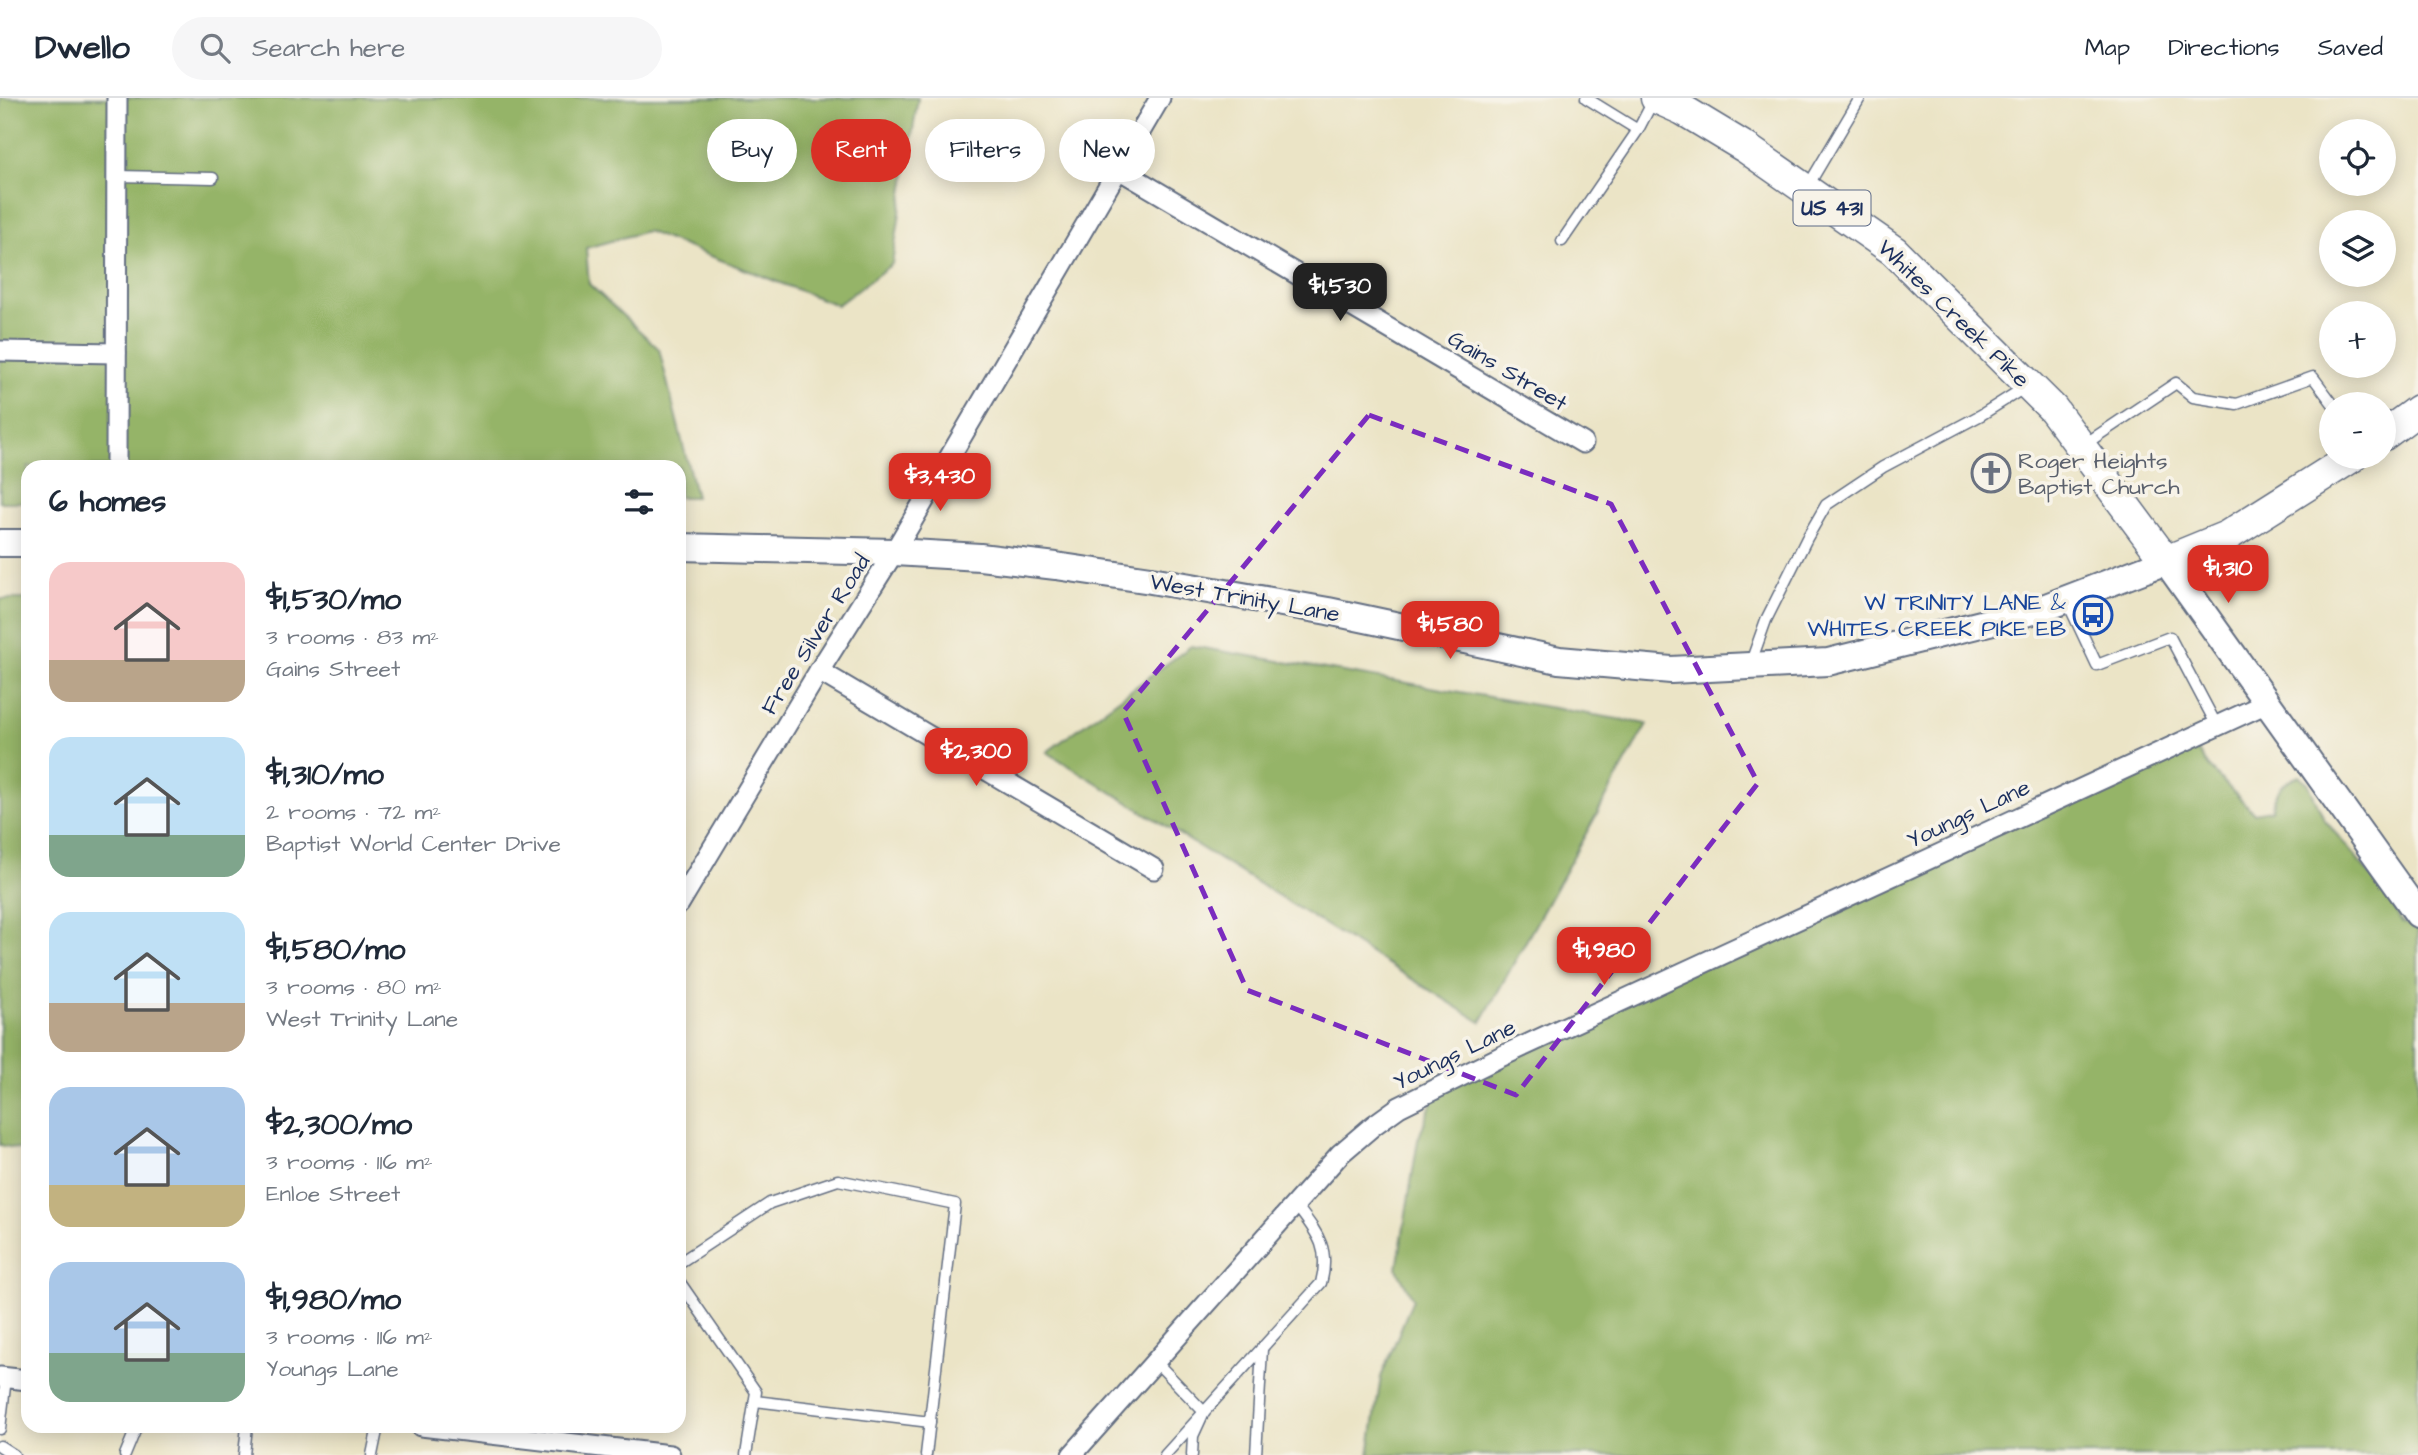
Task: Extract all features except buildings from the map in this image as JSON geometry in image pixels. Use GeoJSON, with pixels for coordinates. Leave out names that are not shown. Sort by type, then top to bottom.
{"type":"FeatureCollection","features":[{"type":"Feature","properties":{"kind":"main road","name":"Whites Creek Pike"},"geometry":{"type":"LineString","coordinates":[[1666,100],[1746,148],[1895,251],[2053,409],[2166,561]]}},
{"type":"Feature","properties":{"kind":"main road"},"geometry":{"type":"LineString","coordinates":[[2396,426],[2418,410]]}},
{"type":"Feature","properties":{"kind":"main road","name":"West Trinity Lane"},"geometry":{"type":"LineString","coordinates":[[686,547],[894,552],[979,557],[1151,580],[1328,611],[1559,660],[1671,670],[1828,662],[2040,609],[2227,537],[2333,469]]}},
{"type":"Feature","properties":{"kind":"main road"},"geometry":{"type":"LineString","coordinates":[[0,543],[21,544]]}},
{"type":"Feature","properties":{"kind":"main road"},"geometry":{"type":"LineString","coordinates":[[2166,561],[2418,914]]}},
{"type":"Feature","properties":{"kind":"street"},"geometry":{"type":"LineString","coordinates":[[116,460],[117,98]]}},
{"type":"Feature","properties":{"kind":"street","name":"Free Silver Road"},"geometry":{"type":"LineString","coordinates":[[1147,119],[1160,98]]}},
{"type":"Feature","properties":{"kind":"street","name":"Free Silver Road"},"geometry":{"type":"LineString","coordinates":[[686,892],[894,552],[1110,182]]}},
{"type":"Feature","properties":{"kind":"street","name":"Gains Street"},"geometry":{"type":"LineString","coordinates":[[1142,182],[1583,443]]}},
{"type":"Feature","properties":{"kind":"street"},"geometry":{"type":"LineString","coordinates":[[0,351],[116,353]]}},
{"type":"Feature","properties":{"kind":"street"},"geometry":{"type":"LineString","coordinates":[[819,671],[1154,869]]}},
{"type":"Feature","properties":{"kind":"street","name":"Youngs Lane"},"geometry":{"type":"LineString","coordinates":[[1072,1455],[1340,1154],[1399,1107],[1859,890],[2269,702]]}},
{"type":"Feature","properties":{"kind":"street"},"geometry":{"type":"LineString","coordinates":[[3,1377],[21,1379]]}},
{"type":"Feature","properties":{"kind":"street"},"geometry":{"type":"LineString","coordinates":[[478,1433],[670,1455]]}},
{"type":"Feature","properties":{"kind":"lane"},"geometry":{"type":"LineString","coordinates":[[1586,98],[1638,130]]}},
{"type":"Feature","properties":{"kind":"lane"},"geometry":{"type":"LineString","coordinates":[[1806,190],[1860,98]]}},
{"type":"Feature","properties":{"kind":"lane"},"geometry":{"type":"LineString","coordinates":[[1562,241],[1638,130],[1666,100]]}},
{"type":"Feature","properties":{"kind":"lane"},"geometry":{"type":"LineString","coordinates":[[117,176],[213,178]]}},
{"type":"Feature","properties":{"kind":"lane"},"geometry":{"type":"LineString","coordinates":[[2081,446],[2176,383],[2193,397],[2237,404],[2313,377],[2324,392]]}},
{"type":"Feature","properties":{"kind":"lane"},"geometry":{"type":"LineString","coordinates":[[1750,666],[1766,620],[1825,505],[1883,467],[1981,415],[2029,385]]}},
{"type":"Feature","properties":{"kind":"lane"},"geometry":{"type":"LineString","coordinates":[[2066,599],[2097,665],[2170,637],[2217,726]]}},
{"type":"Feature","properties":{"kind":"lane"},"geometry":{"type":"LineString","coordinates":[[686,1258],[770,1203],[838,1180],[954,1204],[926,1455]]}},
{"type":"Feature","properties":{"kind":"lane"},"geometry":{"type":"LineString","coordinates":[[1165,1455],[1321,1283],[1325,1268],[1324,1249],[1317,1233],[1296,1205]]}},
{"type":"Feature","properties":{"kind":"lane"},"geometry":{"type":"LineString","coordinates":[[686,1290],[756,1392],[746,1455]]}},
{"type":"Feature","properties":{"kind":"lane"},"geometry":{"type":"LineString","coordinates":[[1256,1455],[1262,1349]]}},
{"type":"Feature","properties":{"kind":"lane"},"geometry":{"type":"LineString","coordinates":[[1156,1362],[1204,1412]]}},
{"type":"Feature","properties":{"kind":"lane"},"geometry":{"type":"LineString","coordinates":[[0,1429],[3,1377]]}},
{"type":"Feature","properties":{"kind":"lane"},"geometry":{"type":"LineString","coordinates":[[755,1401],[930,1422]]}},
{"type":"Feature","properties":{"kind":"lane"},"geometry":{"type":"LineString","coordinates":[[1192,1455],[1193,1436],[1204,1412]]}},
{"type":"Feature","properties":{"kind":"lane"},"geometry":{"type":"LineString","coordinates":[[125,1455],[134,1433]]}},
{"type":"Feature","properties":{"kind":"lane"},"geometry":{"type":"LineString","coordinates":[[244,1455],[246,1433]]}},
{"type":"Feature","properties":{"kind":"lane"},"geometry":{"type":"LineString","coordinates":[[372,1455],[377,1433]]}},
{"type":"Feature","properties":{"kind":"lane"},"geometry":{"type":"LineString","coordinates":[[0,1447],[14,1455]]}},
{"type":"Feature","properties":{"kind":"highlighted area"},"geometry":{"type":"Polygon","coordinates":[[[1369,415],[1611,504],[1758,783],[1516,1095],[1247,990],[1123,712],[1369,415]]]}},
{"type":"Feature","properties":{"kind":"green space"},"geometry":{"type":"Polygon","coordinates":[[[0,98],[918,98],[911,143],[911,119],[811,119],[811,182],[905,182],[892,264],[837,305],[646,231],[586,248],[589,284],[659,349],[696,497],[686,497],[686,460],[21,460],[21,502],[0,502],[0,98]]]}},
{"type":"Feature","properties":{"kind":"green space"},"geometry":{"type":"Polygon","coordinates":[[[0,599],[21,599],[21,1150],[0,1145],[0,599]]]}},
{"type":"Feature","properties":{"kind":"green space"},"geometry":{"type":"Polygon","coordinates":[[[1191,646],[1647,724],[1481,1022],[1047,752],[1191,646]]]}},
{"type":"Feature","properties":{"kind":"green space"},"geometry":{"type":"Polygon","coordinates":[[[2189,739],[2209,767],[2254,813],[2271,810],[2280,789],[2293,778],[2299,776],[2308,783],[2324,819],[2388,897],[2402,922],[2418,930],[2418,1455],[1369,1455],[1381,1377],[1413,1299],[1397,1269],[1418,1140],[1437,1088],[2189,739]]]}},
{"type":"Feature","properties":{"kind":"place","name":"Roger Heights Baptist Church"},"geometry":{"type":"Point","coordinates":[1991,473]}},
{"type":"Feature","properties":{"kind":"place","name":"W TRINITY LANE & WHITES CREEK PIKE EB"},"geometry":{"type":"Point","coordinates":[2093,615]}}]}
